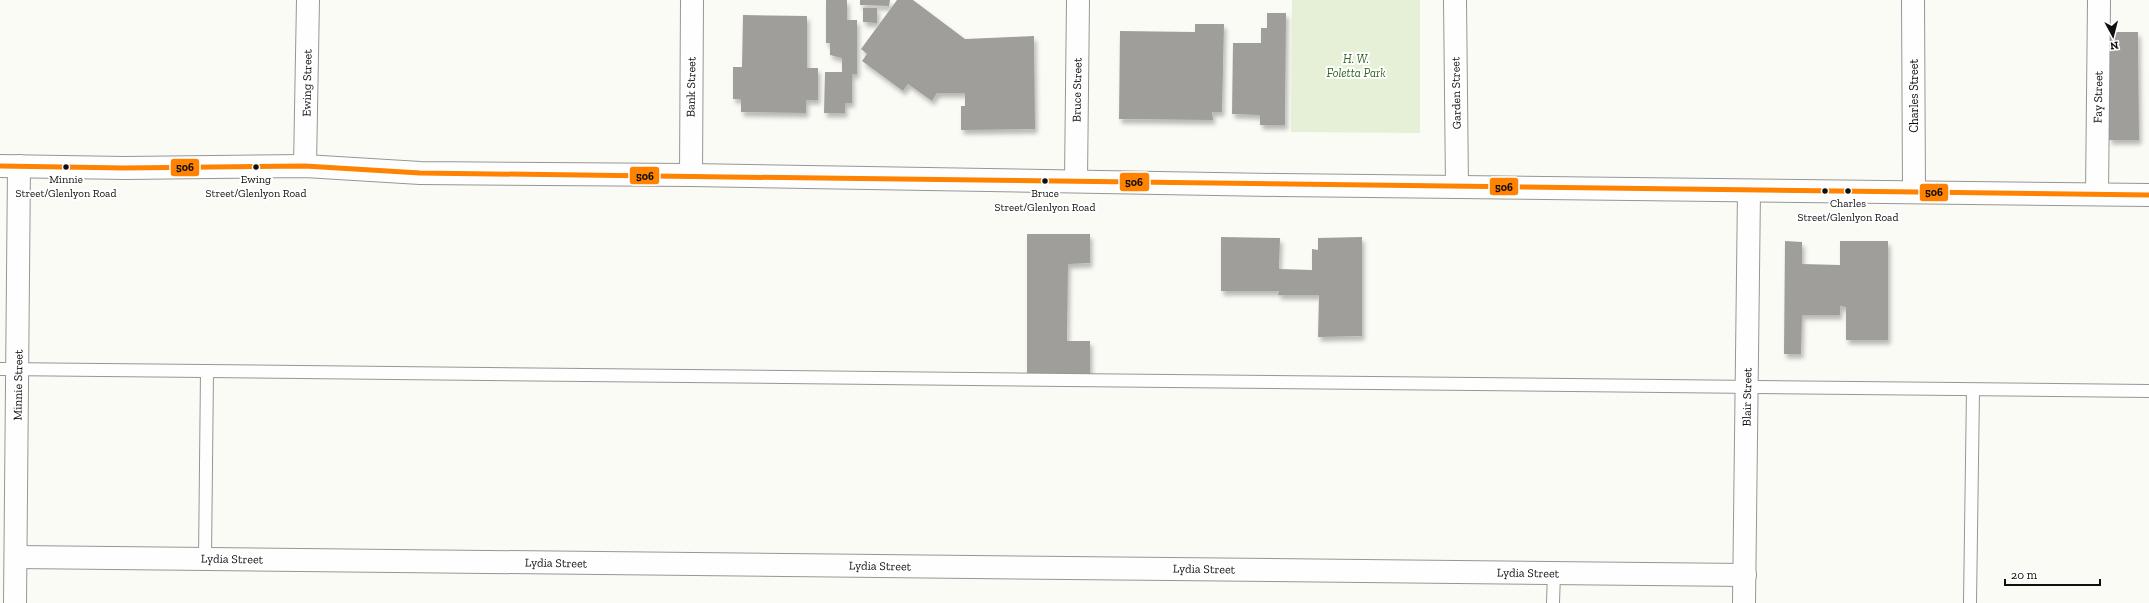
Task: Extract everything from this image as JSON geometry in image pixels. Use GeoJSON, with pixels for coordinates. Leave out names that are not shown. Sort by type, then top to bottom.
{"type":"FeatureCollection","features":[{"type":"Feature","properties":{"kind":"street","name":"Ewing Street"},"geometry":{"type":"LineString","coordinates":[[306,166],[308,0]]}},
{"type":"Feature","properties":{"kind":"street","name":"Bank Street"},"geometry":{"type":"LineString","coordinates":[[691,175],[692,0]]}},
{"type":"Feature","properties":{"kind":"street","name":"Bruce Street"},"geometry":{"type":"LineString","coordinates":[[1076,180],[1078,0]]}},
{"type":"Feature","properties":{"kind":"street","name":"Garden Street"},"geometry":{"type":"LineString","coordinates":[[1455,0],[1456,187]]}},
{"type":"Feature","properties":{"kind":"street","name":"Charles Street"},"geometry":{"type":"LineString","coordinates":[[1913,0],[1914,192]]}},
{"type":"Feature","properties":{"kind":"street","name":"Fay Street"},"geometry":{"type":"LineString","coordinates":[[2097,194],[2099,0]]}},
{"type":"Feature","properties":{"kind":"street"},"geometry":{"type":"LineString","coordinates":[[9,166],[126,168],[306,166],[420,173],[691,175],[1456,187],[2149,195]]}},
{"type":"Feature","properties":{"kind":"street","name":"Minnie Street"},"geometry":{"type":"LineString","coordinates":[[9,166],[9,369],[16,557],[16,603]]}},
{"type":"Feature","properties":{"kind":"street","name":"Blair Street"},"geometry":{"type":"LineString","coordinates":[[1744,603],[1749,190]]}},
{"type":"Feature","properties":{"kind":"street","name":"Lydia Street"},"geometry":{"type":"LineString","coordinates":[[16,557],[1744,575]]}},
{"type":"Feature","properties":{"kind":"lane"},"geometry":{"type":"LineString","coordinates":[[9,369],[2149,391]]}},
{"type":"Feature","properties":{"kind":"lane"},"geometry":{"type":"LineString","coordinates":[[205,559],[207,371]]}},
{"type":"Feature","properties":{"kind":"lane"},"geometry":{"type":"LineString","coordinates":[[1970,603],[1973,390]]}},
{"type":"Feature","properties":{"kind":"lane"},"geometry":{"type":"LineString","coordinates":[[1553,603],[1554,573]]}},
{"type":"Feature","properties":{"kind":"green space","name":"H. W. Foletta Park"},"geometry":{"type":"Polygon","coordinates":[[[1292,0],[1420,0],[1420,133],[1291,132],[1292,0]]]}},
{"type":"Feature","properties":{"kind":"building"},"geometry":{"type":"Polygon","coordinates":[[[826,0],[847,0],[847,20],[857,20],[857,74],[852,74],[852,103],[845,103],[845,113],[824,113],[825,72],[842,72],[842,58],[830,55],[830,43],[826,43],[826,0]]]}},
{"type":"Feature","properties":{"kind":"building"},"geometry":{"type":"Polygon","coordinates":[[[860,0],[890,0],[889,6],[860,5],[860,0]]]}},
{"type":"Feature","properties":{"kind":"building"},"geometry":{"type":"Polygon","coordinates":[[[897,0],[913,0],[965,39],[1034,36],[1035,129],[961,130],[961,106],[965,106],[965,93],[937,93],[932,101],[908,84],[903,91],[862,61],[867,54],[861,49],[897,0]]]}},
{"type":"Feature","properties":{"kind":"building"},"geometry":{"type":"Polygon","coordinates":[[[863,8],[877,8],[877,23],[863,22],[863,8]]]}},
{"type":"Feature","properties":{"kind":"building"},"geometry":{"type":"Polygon","coordinates":[[[1267,13],[1286,13],[1285,125],[1260,125],[1260,115],[1232,114],[1233,43],[1261,43],[1261,28],[1267,28],[1267,13]]]}},
{"type":"Feature","properties":{"kind":"building"},"geometry":{"type":"Polygon","coordinates":[[[743,15],[807,16],[807,68],[818,68],[818,100],[806,100],[806,113],[741,112],[741,99],[733,99],[733,67],[742,67],[743,15]]]}},
{"type":"Feature","properties":{"kind":"building"},"geometry":{"type":"Polygon","coordinates":[[[1195,24],[1224,24],[1222,112],[1212,112],[1213,120],[1119,119],[1120,31],[1195,32],[1195,24]]]}},
{"type":"Feature","properties":{"kind":"building"},"geometry":{"type":"Polygon","coordinates":[[[2108,32],[2138,32],[2139,140],[2109,140],[2108,32]]]}},
{"type":"Feature","properties":{"kind":"building"},"geometry":{"type":"Polygon","coordinates":[[[1027,234],[1090,234],[1090,263],[1068,264],[1067,341],[1090,341],[1090,375],[1027,375],[1027,234]]]}},
{"type":"Feature","properties":{"kind":"building"},"geometry":{"type":"Polygon","coordinates":[[[1221,237],[1280,238],[1279,269],[1312,270],[1312,249],[1318,250],[1318,238],[1362,237],[1362,336],[1318,337],[1319,295],[1278,295],[1279,291],[1221,291],[1221,237]]]}},
{"type":"Feature","properties":{"kind":"building"},"geometry":{"type":"Polygon","coordinates":[[[1785,241],[1802,242],[1802,264],[1840,265],[1840,241],[1888,241],[1888,340],[1846,340],[1846,307],[1840,306],[1840,315],[1802,315],[1801,354],[1784,354],[1785,241]]]}},
{"type":"Feature","properties":{"kind":"transit line","name":"506"},"geometry":{"type":"LineString","coordinates":[[0,166],[125,168],[305,166],[420,173],[2149,195]]}},
{"type":"Feature","properties":{"kind":"place","name":"Minnie Street/Glenlyon Road"},"geometry":{"type":"Point","coordinates":[66,167]}},
{"type":"Feature","properties":{"kind":"place","name":"Ewing Street/Glenlyon Road"},"geometry":{"type":"Point","coordinates":[256,167]}},
{"type":"Feature","properties":{"kind":"place","name":"Bruce Street/Glenlyon Road"},"geometry":{"type":"Point","coordinates":[1045,181]}},
{"type":"Feature","properties":{"kind":"place","name":"Charles Street/Glenlyon Road"},"geometry":{"type":"Point","coordinates":[1848,191]}}]}
